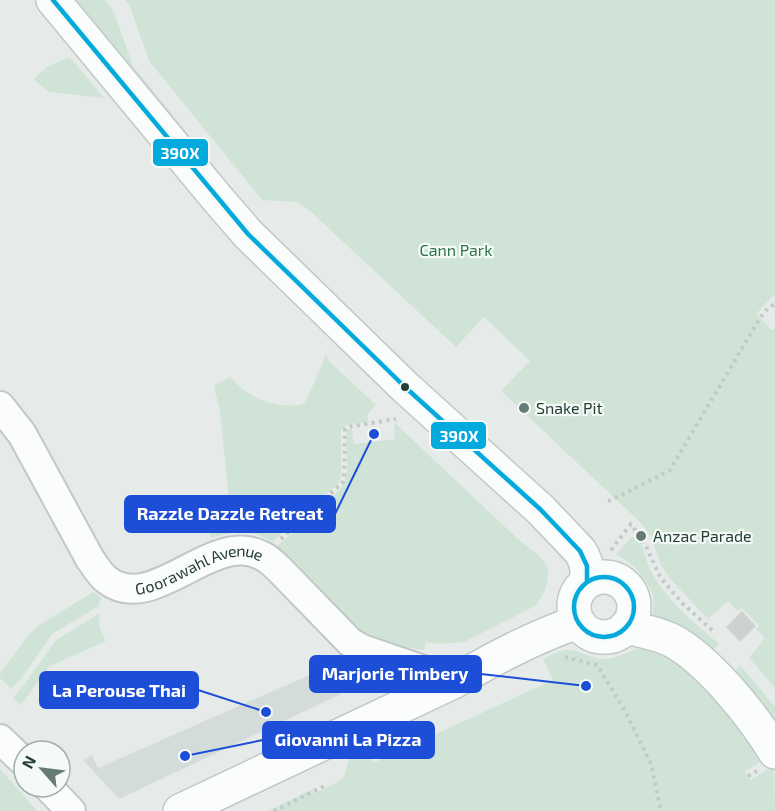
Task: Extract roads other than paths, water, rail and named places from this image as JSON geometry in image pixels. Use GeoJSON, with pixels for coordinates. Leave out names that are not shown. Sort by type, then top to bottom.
{"type":"FeatureCollection","features":[{"type":"Feature","properties":{"kind":"main road"},"geometry":{"type":"LineString","coordinates":[[53,0],[248,234],[405,387],[541,510],[585,558],[587,581]]}},
{"type":"Feature","properties":{"kind":"main road"},"geometry":{"type":"LineString","coordinates":[[606,576],[620,580],[632,595],[634,605],[632,619],[615,635],[601,637],[588,633],[578,622],[573,609],[574,600],[580,587],[587,581],[606,576]]}},
{"type":"Feature","properties":{"kind":"main road"},"geometry":{"type":"LineString","coordinates":[[180,811],[455,681],[548,632],[578,622]]}},
{"type":"Feature","properties":{"kind":"main road"},"geometry":{"type":"LineString","coordinates":[[626,627],[665,638],[681,646],[701,662],[738,701],[775,752]]}},
{"type":"Feature","properties":{"kind":"street","name":"Goorawahl Avenue"},"geometry":{"type":"LineString","coordinates":[[0,406],[22,434],[90,559],[108,581],[121,588],[135,590],[217,556],[238,550],[259,554],[294,584],[350,642],[368,651],[455,681]]}},
{"type":"Feature","properties":{"kind":"street"},"geometry":{"type":"LineString","coordinates":[[0,740],[12,751]]}},
{"type":"Feature","properties":{"kind":"street"},"geometry":{"type":"LineString","coordinates":[[60,799],[71,811]]}},
{"type":"Feature","properties":{"kind":"place","name":"Snake Pit"},"geometry":{"type":"Point","coordinates":[524,408]}},
{"type":"Feature","properties":{"kind":"place","name":"Razzle Dazzle Retreat"},"geometry":{"type":"Point","coordinates":[374,434]}},
{"type":"Feature","properties":{"kind":"place","name":"Anzac Parade"},"geometry":{"type":"Point","coordinates":[641,536]}},
{"type":"Feature","properties":{"kind":"place","name":"Marjorie Timbery"},"geometry":{"type":"Point","coordinates":[586,686]}},
{"type":"Feature","properties":{"kind":"place","name":"La Perouse Thai"},"geometry":{"type":"Point","coordinates":[266,712]}},
{"type":"Feature","properties":{"kind":"place","name":"Giovanni La Pizza"},"geometry":{"type":"Point","coordinates":[185,756]}},
{"type":"Feature","properties":{"kind":"park label","name":"Cann Park"},"geometry":{"type":"Point","coordinates":[456,250]}}]}
